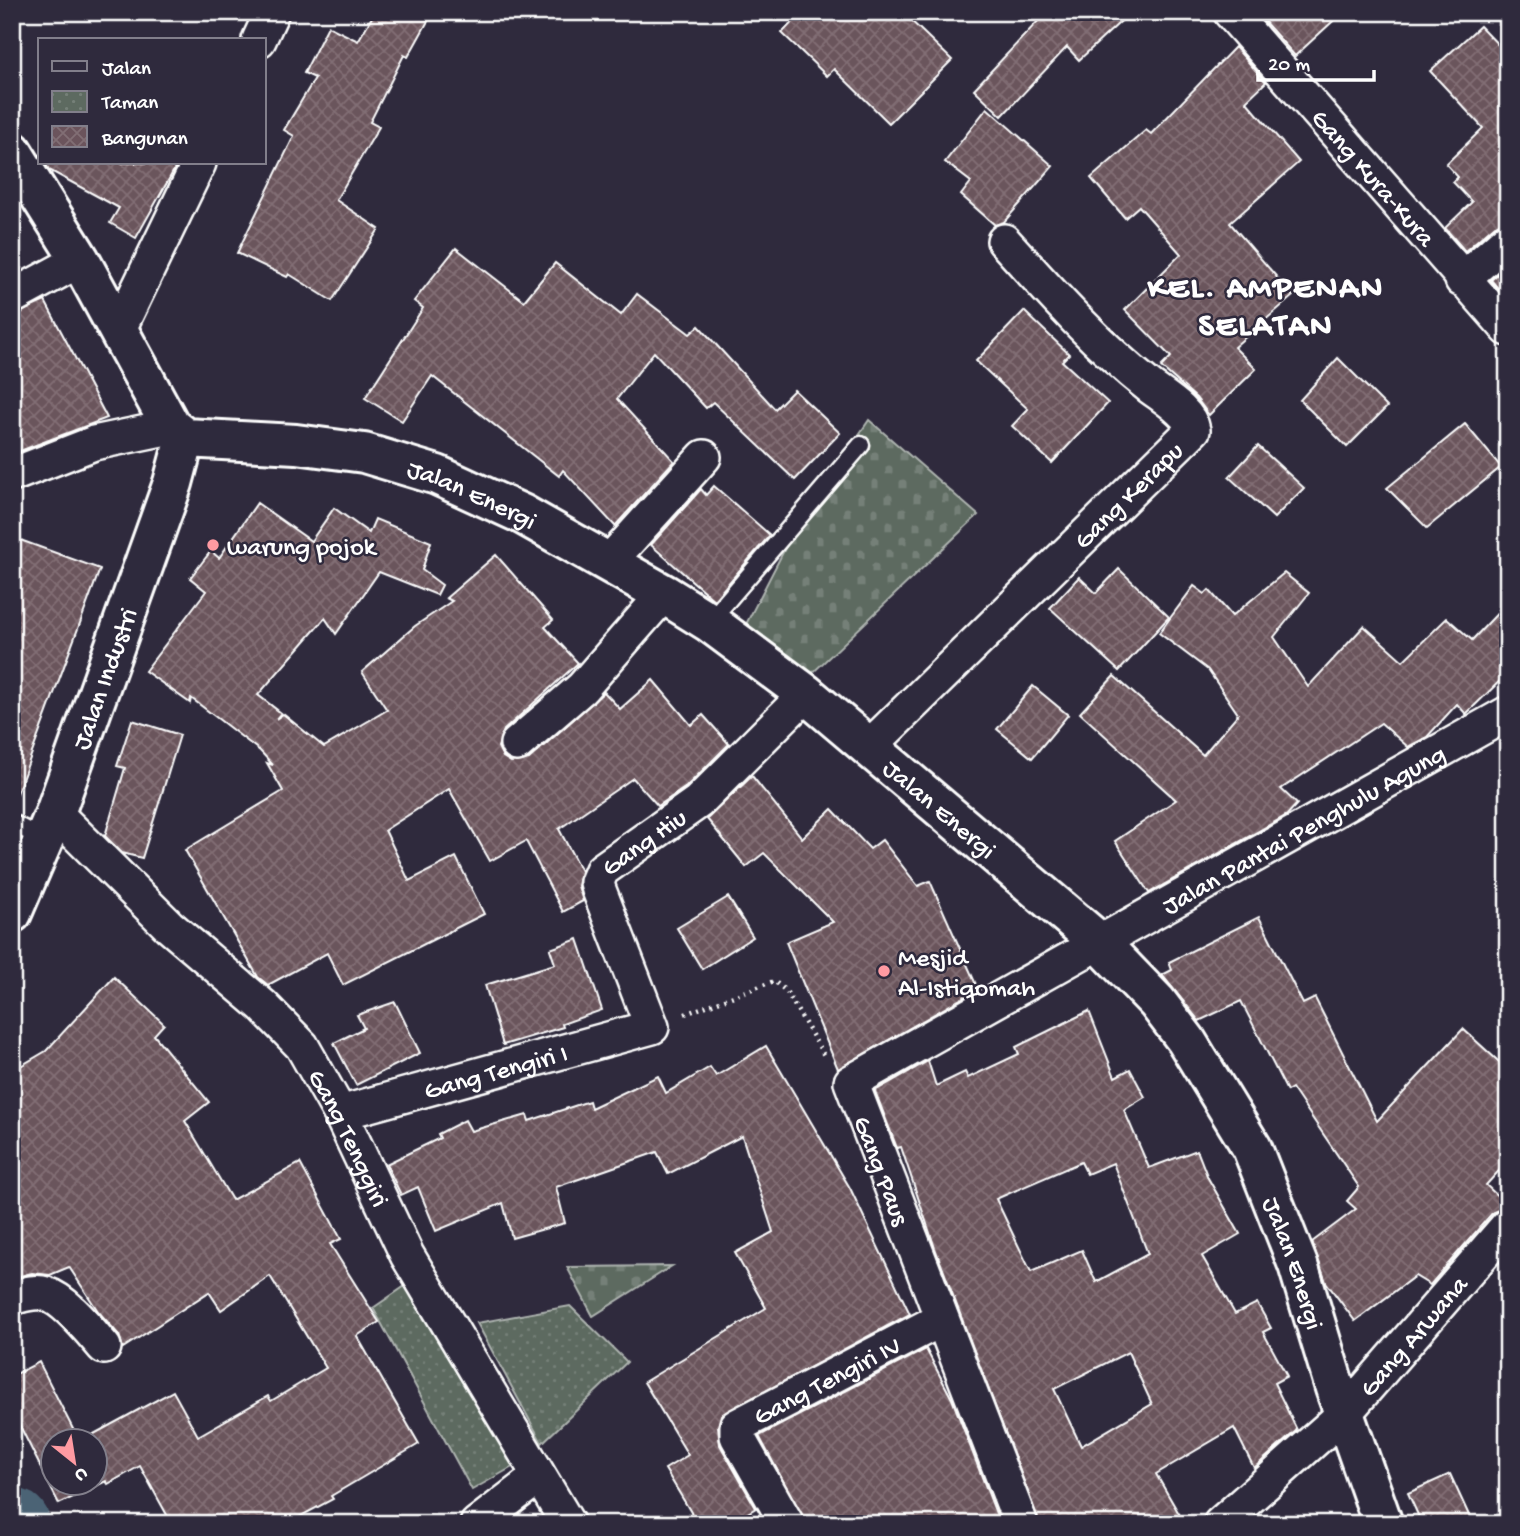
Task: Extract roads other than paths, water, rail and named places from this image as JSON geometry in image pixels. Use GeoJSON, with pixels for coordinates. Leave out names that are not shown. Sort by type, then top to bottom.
{"type":"FeatureCollection","features":[{"type":"Feature","properties":{"kind":"main road"},"geometry":{"type":"LineString","coordinates":[[12,151],[80,260],[178,433]]}},
{"type":"Feature","properties":{"kind":"main road","name":"Jalan Energi"},"geometry":{"type":"LineString","coordinates":[[178,433],[331,447],[396,461],[479,492],[609,562],[709,622],[806,694],[1099,942],[1157,1002],[1186,1040],[1252,1148],[1298,1265],[1344,1414],[1383,1524]]}},
{"type":"Feature","properties":{"kind":"main road","name":"Jalan Industri"},"geometry":{"type":"LineString","coordinates":[[12,913],[38,825],[173,483],[178,433]]}},
{"type":"Feature","properties":{"kind":"street"},"geometry":{"type":"LineString","coordinates":[[260,38],[272,12]]}},
{"type":"Feature","properties":{"kind":"street","name":"Gang Kura-Kura"},"geometry":{"type":"LineString","coordinates":[[1230,12],[1462,280],[1508,329]]}},
{"type":"Feature","properties":{"kind":"street"},"geometry":{"type":"LineString","coordinates":[[119,330],[199,164]]}},
{"type":"Feature","properties":{"kind":"street"},"geometry":{"type":"LineString","coordinates":[[1462,280],[1508,239]]}},
{"type":"Feature","properties":{"kind":"street","name":"Gang Kerapu"},"geometry":{"type":"LineString","coordinates":[[870,746],[1193,430],[1185,415],[1143,381],[1043,284],[1004,241]]}},
{"type":"Feature","properties":{"kind":"street"},"geometry":{"type":"LineString","coordinates":[[12,297],[80,260]]}},
{"type":"Feature","properties":{"kind":"street"},"geometry":{"type":"LineString","coordinates":[[12,475],[94,443],[178,433]]}},
{"type":"Feature","properties":{"kind":"street"},"geometry":{"type":"LineString","coordinates":[[609,562],[704,457]]}},
{"type":"Feature","properties":{"kind":"street"},"geometry":{"type":"LineString","coordinates":[[517,744],[582,688],[664,594]]}},
{"type":"Feature","properties":{"kind":"street","name":"Gang Hiu"},"geometry":{"type":"LineString","coordinates":[[652,1027],[599,890],[597,882],[602,870],[698,802],[806,694]]}},
{"type":"Feature","properties":{"kind":"street","name":"Jalan Pantai Penghulu Agung"},"geometry":{"type":"LineString","coordinates":[[1099,942],[1508,713]]}},
{"type":"Feature","properties":{"kind":"street","name":"Gang Tenggiri"},"geometry":{"type":"LineString","coordinates":[[38,825],[169,926],[292,1034],[340,1113],[407,1255],[568,1524]]}},
{"type":"Feature","properties":{"kind":"street","name":"Gang Paus"},"geometry":{"type":"LineString","coordinates":[[1021,1524],[850,1082],[1099,942]]}},
{"type":"Feature","properties":{"kind":"street","name":"Gang Tengiri I"},"geometry":{"type":"LineString","coordinates":[[340,1113],[652,1027]]}},
{"type":"Feature","properties":{"kind":"street","name":"Gang Arwana"},"geometry":{"type":"LineString","coordinates":[[1220,1524],[1344,1414],[1508,1225]]}},
{"type":"Feature","properties":{"kind":"street"},"geometry":{"type":"LineString","coordinates":[[12,1298],[33,1292],[48,1294],[78,1318],[104,1348]]}},
{"type":"Feature","properties":{"kind":"street","name":"Gang Tengiri IV"},"geometry":{"type":"LineString","coordinates":[[788,1524],[737,1436],[737,1426],[940,1320]]}},
{"type":"Feature","properties":{"kind":"street"},"geometry":{"type":"LineString","coordinates":[[477,1524],[538,1477]]}},
{"type":"Feature","properties":{"kind":"lane"},"geometry":{"type":"LineString","coordinates":[[709,622],[861,445]]}},
{"type":"Feature","properties":{"kind":"place","name":"warung pojok"},"geometry":{"type":"Point","coordinates":[213,545]}},
{"type":"Feature","properties":{"kind":"place","name":"Mesjid Al-Istiqomah"},"geometry":{"type":"Point","coordinates":[884,971]}},
{"type":"Feature","properties":{"kind":"district","name":"KEL. AMPENAN SELATAN"},"geometry":{"type":"Point","coordinates":[1266,303]}}]}
